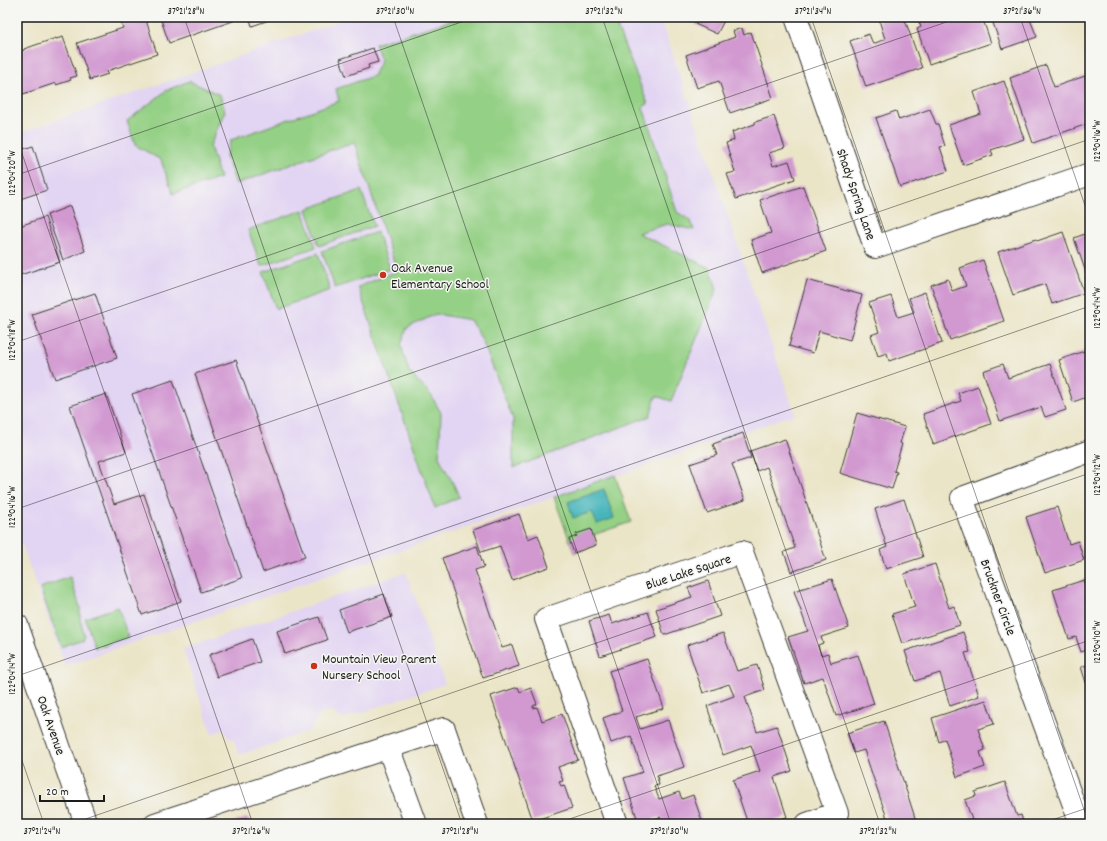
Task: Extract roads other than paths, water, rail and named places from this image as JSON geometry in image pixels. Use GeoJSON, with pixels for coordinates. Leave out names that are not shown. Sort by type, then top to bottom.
{"type":"FeatureCollection","features":[{"type":"Feature","properties":{"kind":"street","name":"Shady Spring Lane"},"geometry":{"type":"LineString","coordinates":[[796,17],[875,247],[1090,174]]}},
{"type":"Feature","properties":{"kind":"street","name":"Bruckner Circle"},"geometry":{"type":"LineString","coordinates":[[1081,824],[962,498],[1090,451]]}},
{"type":"Feature","properties":{"kind":"street","name":"Blue Lake Square"},"geometry":{"type":"LineString","coordinates":[[617,824],[546,619],[742,552],[837,813],[807,824]]}},
{"type":"Feature","properties":{"kind":"street","name":"Oak Avenue"},"geometry":{"type":"LineString","coordinates":[[17,625],[86,824]]}},
{"type":"Feature","properties":{"kind":"street"},"geometry":{"type":"LineString","coordinates":[[155,824],[444,729],[477,824]]}},
{"type":"Feature","properties":{"kind":"street"},"geometry":{"type":"LineString","coordinates":[[388,747],[416,824]]}},
{"type":"Feature","properties":{"kind":"water"},"geometry":{"type":"Polygon","coordinates":[[[604,489],[614,518],[597,524],[592,512],[573,518],[568,502],[604,489]]]}},
{"type":"Feature","properties":{"kind":"place","name":"Oak Avenue Elementary School"},"geometry":{"type":"Point","coordinates":[383,275]}},
{"type":"Feature","properties":{"kind":"place","name":"Mountain View Parent Nursery School"},"geometry":{"type":"Point","coordinates":[314,666]}}]}
